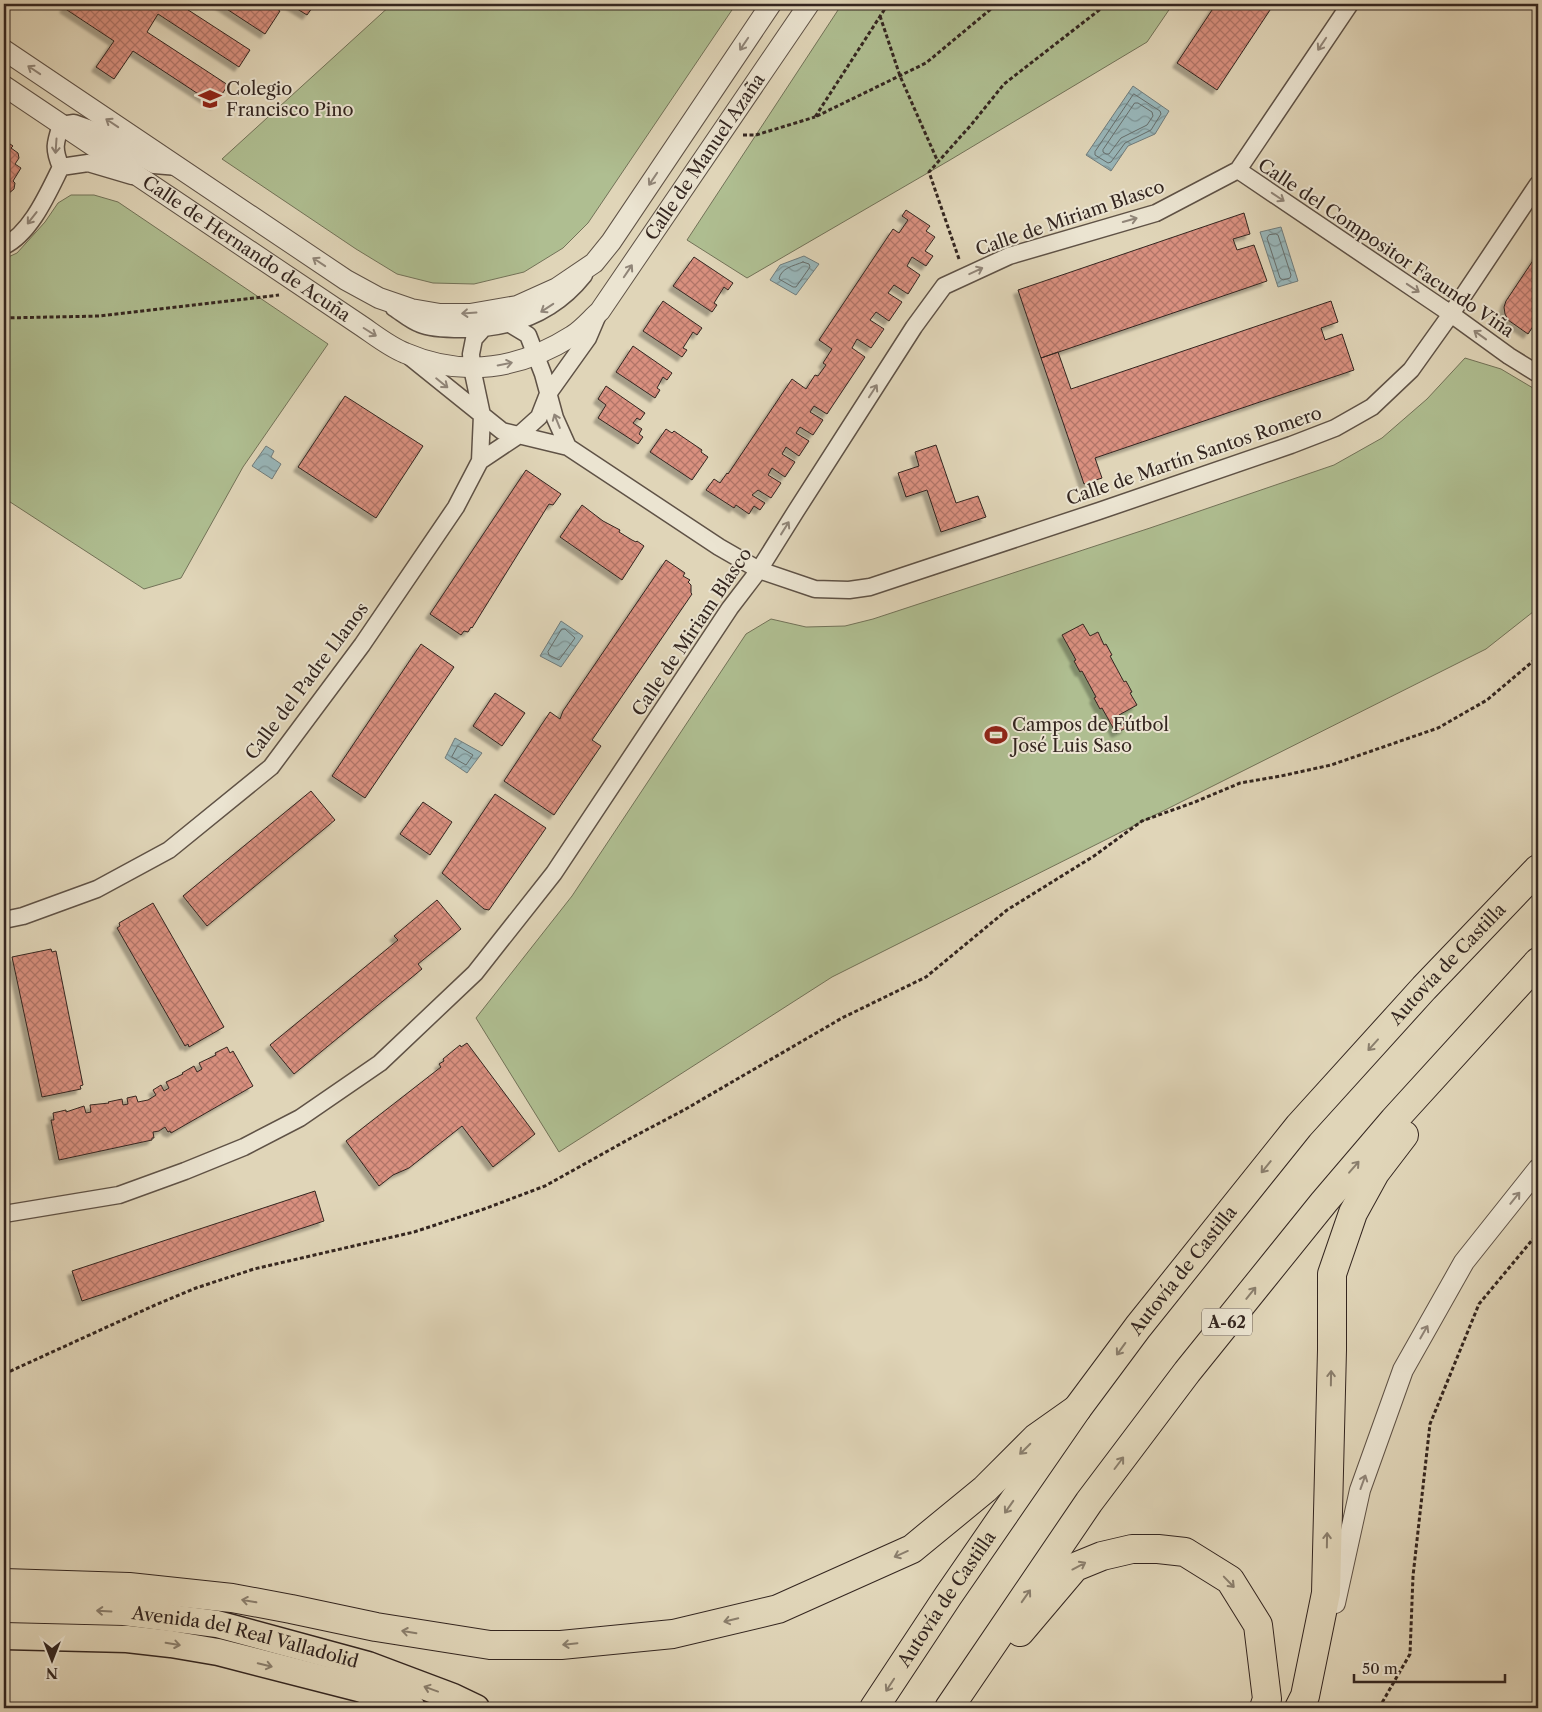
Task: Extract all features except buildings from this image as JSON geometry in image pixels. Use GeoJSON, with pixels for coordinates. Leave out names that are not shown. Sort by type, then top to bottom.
{"type":"FeatureCollection","features":[{"type":"Feature","properties":{"kind":"highway","name":"Autovía de Castilla"},"geometry":{"type":"LineString","coordinates":[[874,1708],[948,1596],[1077,1409],[1138,1327],[1299,1126],[1424,988],[1538,869]]}},
{"type":"Feature","properties":{"kind":"highway"},"geometry":{"type":"LineString","coordinates":[[1302,1702],[1326,1593],[1332,1274],[1353,1213],[1375,1173],[1417,1119],[1491,1036],[1530,971]]}},
{"type":"Feature","properties":{"kind":"highway","name":"A-62"},"geometry":{"type":"LineString","coordinates":[[949,1708],[1089,1502],[1187,1372],[1324,1202],[1394,1120],[1530,971]]}},
{"type":"Feature","properties":{"kind":"highway"},"geometry":{"type":"LineString","coordinates":[[4,1583],[129,1587],[232,1598],[376,1627],[490,1645],[561,1645],[674,1634],[778,1609],[912,1549],[985,1489],[1036,1438],[1077,1409]]}},
{"type":"Feature","properties":{"kind":"highway"},"geometry":{"type":"LineString","coordinates":[[956,1708],[1075,1567],[1102,1556],[1132,1549],[1185,1552],[1230,1580],[1258,1625],[1267,1699],[1264,1708]]}},
{"type":"Feature","properties":{"kind":"highway","name":"Avenida del Real Valladolid"},"geometry":{"type":"LineString","coordinates":[[4,1609],[124,1612],[217,1624],[368,1666],[453,1697],[476,1708]]}},
{"type":"Feature","properties":{"kind":"highway","name":"Avenida del Real Valladolid"},"geometry":{"type":"LineString","coordinates":[[4,1636],[127,1639],[218,1652],[362,1689],[412,1708]]}},
{"type":"Feature","properties":{"kind":"street","name":"Calle de Manuel Azaña"},"geometry":{"type":"LineString","coordinates":[[514,315],[594,263],[611,242],[771,4]]}},
{"type":"Feature","properties":{"kind":"street","name":"Calle de Manuel Azaña"},"geometry":{"type":"LineString","coordinates":[[518,435],[539,417],[548,394],[588,338],[600,311],[809,4]]}},
{"type":"Feature","properties":{"kind":"street","name":"Calle de Miriam Blasco"},"geometry":{"type":"LineString","coordinates":[[4,1214],[119,1195],[186,1171],[244,1146],[300,1118],[380,1064],[475,973],[554,873],[730,608],[759,570],[914,327],[944,286],[1009,256],[1156,213],[1238,170],[1350,4]]}},
{"type":"Feature","properties":{"kind":"street","name":"Calle de Hernando de Acuña"},"geometry":{"type":"LineString","coordinates":[[4,50],[340,276],[420,324],[450,329],[483,329],[514,315]]}},
{"type":"Feature","properties":{"kind":"street","name":"Calle de Hernando de Acuña"},"geometry":{"type":"LineString","coordinates":[[4,86],[362,327],[404,353],[502,431],[568,447],[719,548],[759,570]]}},
{"type":"Feature","properties":{"kind":"street","name":"Calle de Hernando de Acuña"},"geometry":{"type":"LineString","coordinates":[[65,91],[71,111],[90,145],[154,165],[178,168]]}},
{"type":"Feature","properties":{"kind":"street"},"geometry":{"type":"LineString","coordinates":[[61,125],[55,153],[61,167]]}},
{"type":"Feature","properties":{"kind":"street"},"geometry":{"type":"LineString","coordinates":[[4,246],[22,231],[41,207],[61,167],[90,145]]}},
{"type":"Feature","properties":{"kind":"street","name":"Calle del Compositor Facundo Viña"},"geometry":{"type":"LineString","coordinates":[[1238,170],[1538,374]]}},
{"type":"Feature","properties":{"kind":"street","name":"Calle de Martín Santos Romero"},"geometry":{"type":"LineString","coordinates":[[759,570],[815,589],[849,590],[870,587],[1100,511],[1291,445],[1334,428],[1372,407],[1411,370],[1538,184]]}},
{"type":"Feature","properties":{"kind":"street","name":"Calle de Hernando de Acuña"},"geometry":{"type":"LineString","coordinates":[[379,298],[411,309],[440,314],[514,315]]}},
{"type":"Feature","properties":{"kind":"street","name":"Calle de Manuel Azaña"},"geometry":{"type":"LineString","coordinates":[[537,355],[573,336],[600,311]]}},
{"type":"Feature","properties":{"kind":"street"},"geometry":{"type":"LineString","coordinates":[[514,315],[528,334],[537,355],[555,418],[568,447]]}},
{"type":"Feature","properties":{"kind":"street"},"geometry":{"type":"LineString","coordinates":[[482,415],[472,368],[471,354],[474,339],[483,329]]}},
{"type":"Feature","properties":{"kind":"street","name":"Calle de Hernando de Acuña"},"geometry":{"type":"LineString","coordinates":[[404,353],[437,363],[472,368],[507,364],[537,355]]}},
{"type":"Feature","properties":{"kind":"street","name":"Calle del Padre Llanos"},"geometry":{"type":"LineString","coordinates":[[4,920],[23,916],[96,889],[169,850],[271,767],[373,629],[456,507],[480,461],[482,415]]}},
{"type":"Feature","properties":{"kind":"street","name":"Calle del Padre Llanos"},"geometry":{"type":"LineString","coordinates":[[480,461],[518,435]]}},
{"type":"Feature","properties":{"kind":"street"},"geometry":{"type":"LineString","coordinates":[[1302,1702],[1324,1662],[1335,1600],[1360,1490],[1403,1370],[1464,1262],[1538,1169]]}},
{"type":"Feature","properties":{"kind":"path"},"geometry":{"type":"LineString","coordinates":[[815,117],[888,4]]}},
{"type":"Feature","properties":{"kind":"path"},"geometry":{"type":"LineString","coordinates":[[756,135],[815,117],[926,63],[997,4]]}},
{"type":"Feature","properties":{"kind":"path"},"geometry":{"type":"LineString","coordinates":[[966,276],[929,172],[1004,84],[1107,4]]}},
{"type":"Feature","properties":{"kind":"path"},"geometry":{"type":"LineString","coordinates":[[880,16],[900,76],[938,162]]}},
{"type":"Feature","properties":{"kind":"path"},"geometry":{"type":"LineString","coordinates":[[4,318],[100,316],[283,294],[302,286]]}},
{"type":"Feature","properties":{"kind":"path"},"geometry":{"type":"LineString","coordinates":[[4,1374],[152,1306],[196,1288],[254,1269],[414,1232],[545,1186],[684,1110],[842,1018],[926,977],[1006,910],[1094,856],[1142,821],[1195,802],[1240,782],[1281,776],[1331,765],[1438,728],[1486,700],[1538,657]]}},
{"type":"Feature","properties":{"kind":"path"},"geometry":{"type":"LineString","coordinates":[[1379,1708],[1410,1654],[1413,1576],[1430,1424],[1479,1304],[1538,1233]]}},
{"type":"Feature","properties":{"kind":"green space"},"geometry":{"type":"Polygon","coordinates":[[[392,4],[736,4],[588,223],[563,248],[524,272],[474,284],[433,283],[397,274],[356,249],[222,159],[392,4]]]}},
{"type":"Feature","properties":{"kind":"green space"},"geometry":{"type":"Polygon","coordinates":[[[842,4],[1173,4],[1147,42],[950,160],[747,278],[687,240],[842,4]]]}},
{"type":"Feature","properties":{"kind":"green space"},"geometry":{"type":"Polygon","coordinates":[[[71,195],[94,195],[118,202],[328,344],[243,467],[181,578],[144,589],[4,498],[4,259],[17,253],[45,222],[58,203],[71,195]]]}},
{"type":"Feature","properties":{"kind":"green space","name":"Campos de Fútbol José Luis Saso"},"geometry":{"type":"Polygon","coordinates":[[[1465,358],[1501,369],[1538,391],[1538,608],[1486,649],[832,977],[559,1152],[476,1018],[572,896],[746,634],[771,619],[806,627],[845,626],[873,619],[1334,465],[1382,438],[1427,399],[1465,358]]]}},
{"type":"Feature","properties":{"kind":"water"},"geometry":{"type":"Polygon","coordinates":[[[1133,86],[1169,111],[1155,134],[1128,146],[1111,171],[1086,155],[1133,86]]]}},
{"type":"Feature","properties":{"kind":"water"},"geometry":{"type":"Polygon","coordinates":[[[1281,227],[1298,281],[1278,287],[1260,232],[1281,227]]]}},
{"type":"Feature","properties":{"kind":"water"},"geometry":{"type":"Polygon","coordinates":[[[804,256],[819,264],[796,295],[770,280],[780,265],[804,256]]]}},
{"type":"Feature","properties":{"kind":"water"},"geometry":{"type":"Polygon","coordinates":[[[266,446],[274,451],[271,457],[281,464],[272,479],[252,466],[266,446]]]}},
{"type":"Feature","properties":{"kind":"water"},"geometry":{"type":"Polygon","coordinates":[[[561,621],[583,636],[561,667],[540,656],[561,621]]]}},
{"type":"Feature","properties":{"kind":"water"},"geometry":{"type":"Polygon","coordinates":[[[455,738],[482,753],[467,773],[445,758],[455,738]]]}},
{"type":"Feature","properties":{"kind":"place","name":"Colegio Francisco Pino"},"geometry":{"type":"Point","coordinates":[210,99]}},
{"type":"Feature","properties":{"kind":"place","name":"Campos de Fútbol José Luis Saso"},"geometry":{"type":"Point","coordinates":[996,735]}}]}
